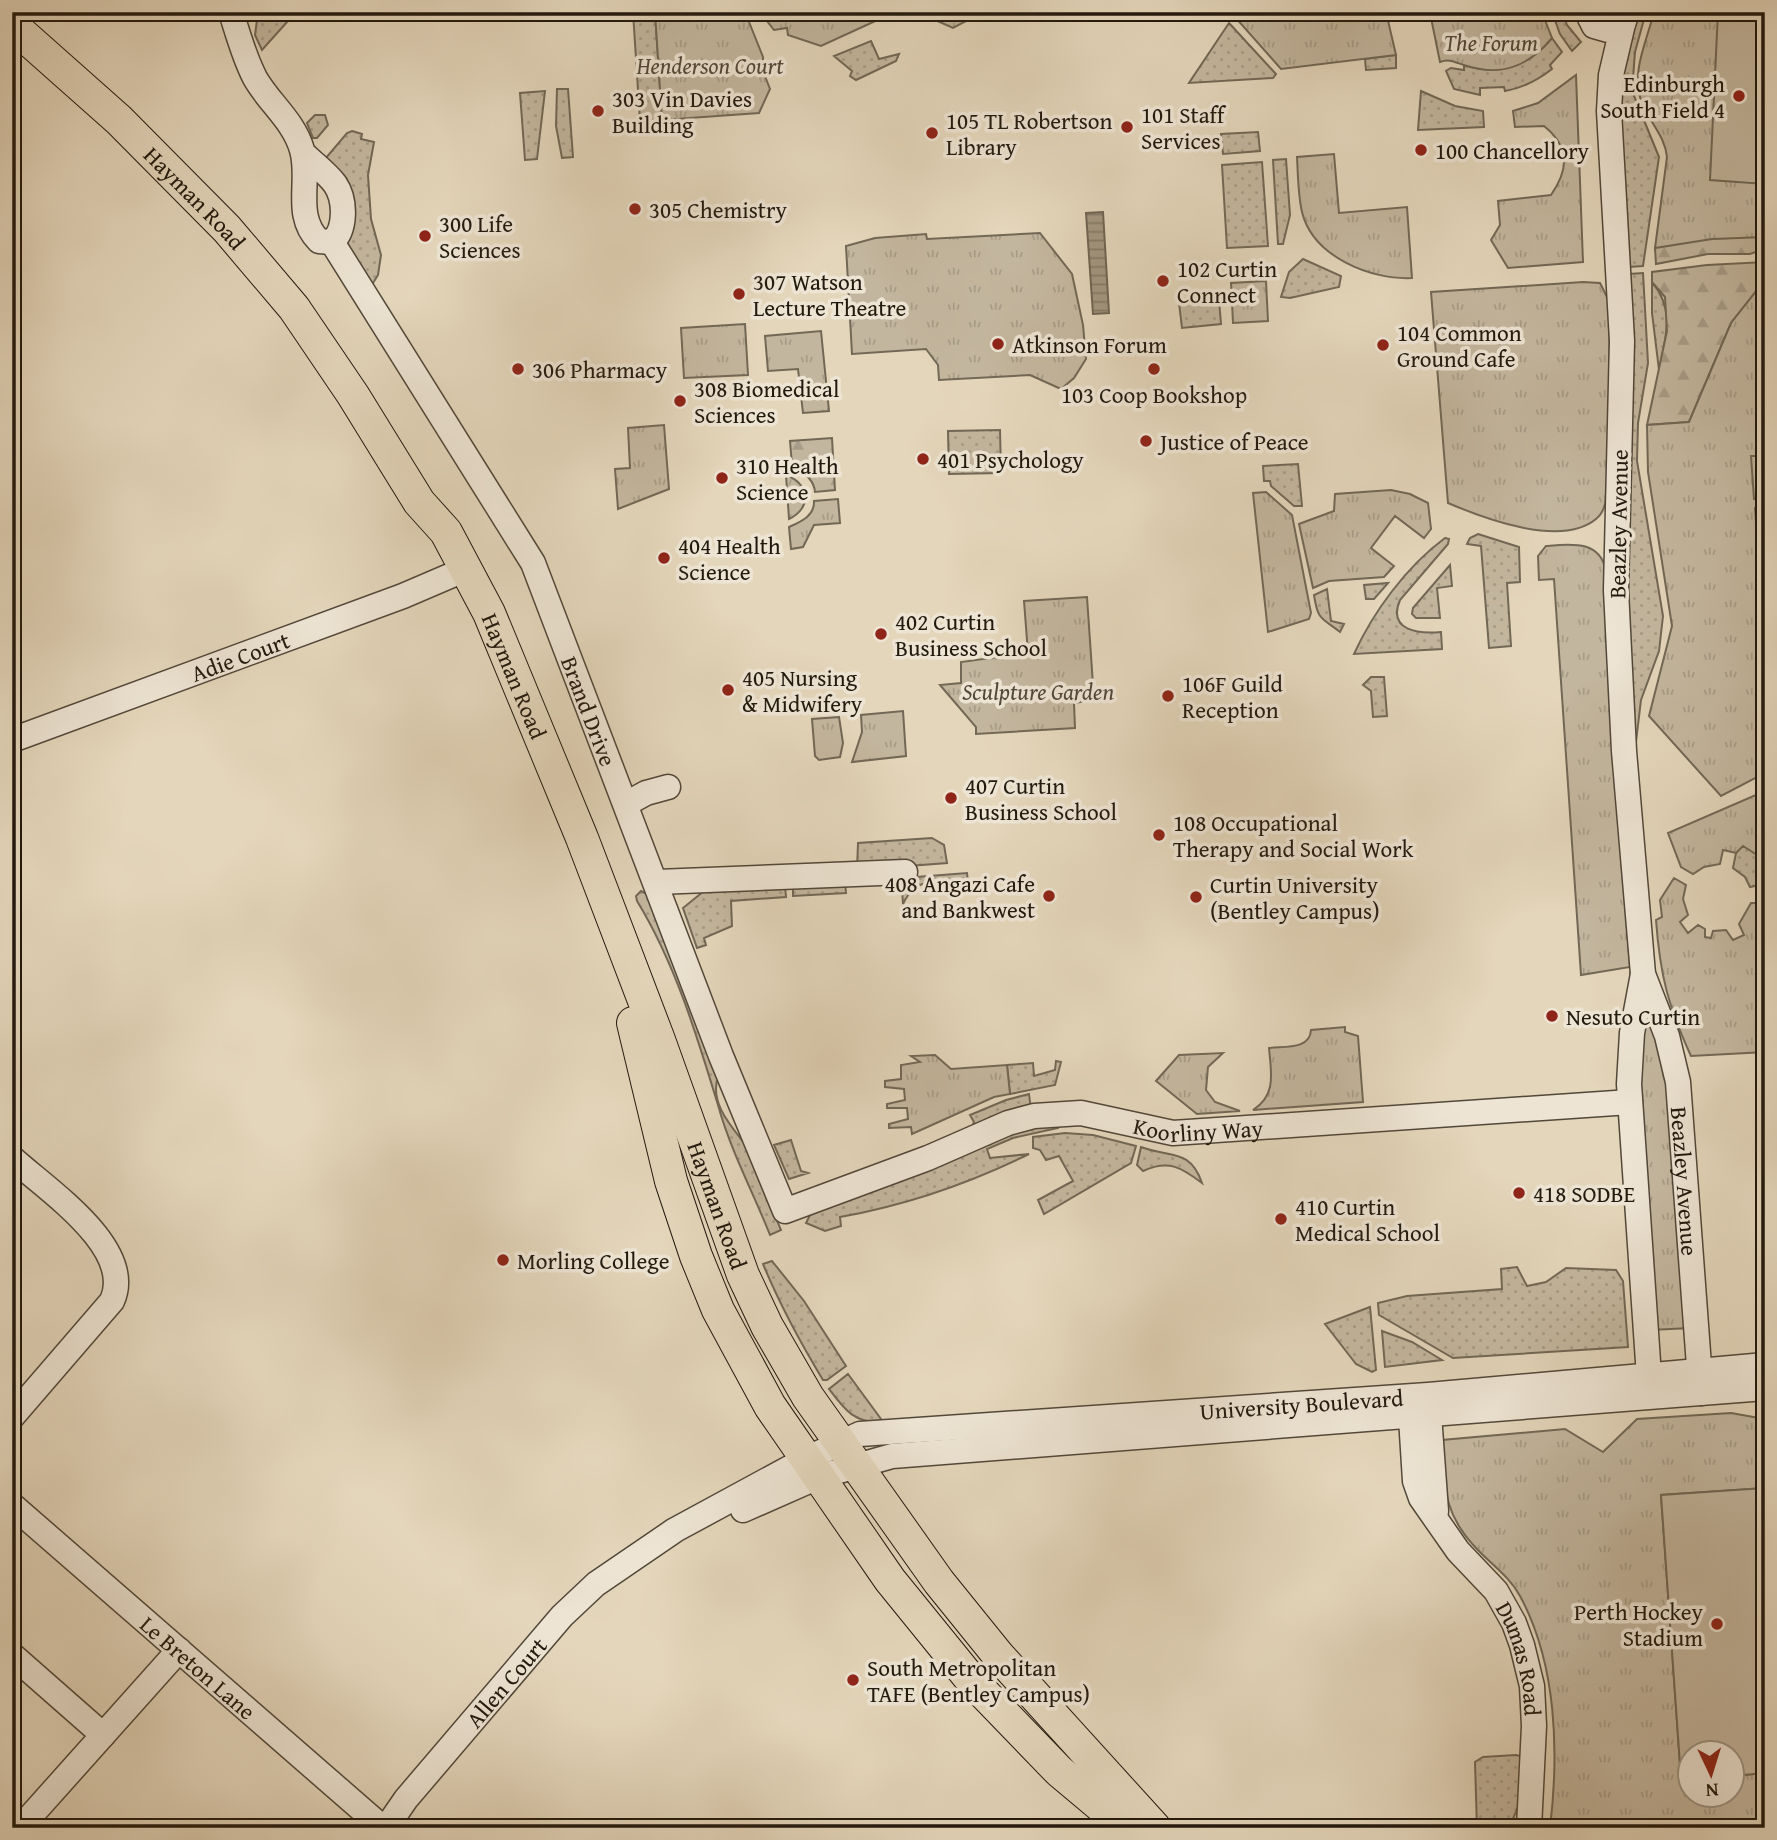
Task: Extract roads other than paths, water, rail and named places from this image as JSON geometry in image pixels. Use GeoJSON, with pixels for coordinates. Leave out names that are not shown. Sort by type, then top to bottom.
{"type":"FeatureCollection","features":[{"type":"Feature","properties":{"kind":"main road","name":"Hayman Road"},"geometry":{"type":"LineString","coordinates":[[12,25],[128,129],[227,229],[294,308],[353,395],[419,502],[426,540],[489,613],[620,933],[743,1275],[783,1355],[847,1453],[939,1582],[989,1645],[1155,1828]]}},
{"type":"Feature","properties":{"kind":"main road","name":"Hayman Road"},"geometry":{"type":"LineString","coordinates":[[456,574],[469,621],[609,950],[641,1047],[661,1142],[696,1256],[743,1357],[812,1468],[890,1580],[971,1681],[1059,1771],[1128,1828]]}},
{"type":"Feature","properties":{"kind":"street","name":"Brand Drive"},"geometry":{"type":"LineString","coordinates":[[231,12],[256,79],[295,131],[318,183],[338,191],[342,210],[341,229],[332,242]]}},
{"type":"Feature","properties":{"kind":"street","name":"Beazley Avenue"},"geometry":{"type":"LineString","coordinates":[[1590,19],[1608,30],[1625,18]]}},
{"type":"Feature","properties":{"kind":"street","name":"Beazley Avenue"},"geometry":{"type":"LineString","coordinates":[[1625,18],[1611,75],[1609,127],[1622,341],[1616,620],[1643,974],[1630,1043],[1630,1102],[1649,1386]]}},
{"type":"Feature","properties":{"kind":"street","name":"Beazley Avenue"},"geometry":{"type":"LineString","coordinates":[[1590,19],[1601,38],[1611,75]]}},
{"type":"Feature","properties":{"kind":"street","name":"Brand Drive"},"geometry":{"type":"LineString","coordinates":[[318,183],[303,206],[308,227],[319,241],[332,242]]}},
{"type":"Feature","properties":{"kind":"street","name":"Brand Drive"},"geometry":{"type":"LineString","coordinates":[[332,242],[533,563],[721,1056],[785,1211]]}},
{"type":"Feature","properties":{"kind":"street","name":"Adie Court"},"geometry":{"type":"LineString","coordinates":[[12,740],[456,574]]}},
{"type":"Feature","properties":{"kind":"street"},"geometry":{"type":"LineString","coordinates":[[626,804],[646,793],[668,787]]}},
{"type":"Feature","properties":{"kind":"street"},"geometry":{"type":"LineString","coordinates":[[657,883],[905,872]]}},
{"type":"Feature","properties":{"kind":"street","name":"Beazley Avenue"},"geometry":{"type":"LineString","coordinates":[[1643,974],[1667,1036],[1678,1082],[1700,1381]]}},
{"type":"Feature","properties":{"kind":"street","name":"Koorliny Way"},"geometry":{"type":"LineString","coordinates":[[785,1211],[928,1158],[985,1131],[1034,1116],[1081,1113],[1173,1133],[1630,1102]]}},
{"type":"Feature","properties":{"kind":"street"},"geometry":{"type":"LineString","coordinates":[[12,1158],[102,1240],[117,1278],[112,1301],[12,1417]]}},
{"type":"Feature","properties":{"kind":"street","name":"University Boulevard"},"geometry":{"type":"LineString","coordinates":[[847,1453],[919,1453],[1649,1386],[1700,1381],[1765,1364]]}},
{"type":"Feature","properties":{"kind":"street","name":"University Boulevard"},"geometry":{"type":"LineString","coordinates":[[1700,1381],[1765,1388]]}},
{"type":"Feature","properties":{"kind":"street","name":"Dumas Road"},"geometry":{"type":"LineString","coordinates":[[1419,1406],[1415,1481],[1421,1498],[1458,1551],[1496,1591],[1514,1623],[1532,1686],[1534,1726],[1529,1828]]}},
{"type":"Feature","properties":{"kind":"street","name":"Allen Court"},"geometry":{"type":"LineString","coordinates":[[385,1828],[406,1799],[562,1616],[596,1584],[675,1530],[847,1453]]}},
{"type":"Feature","properties":{"kind":"street","name":"Le Breton Lane"},"geometry":{"type":"LineString","coordinates":[[12,1506],[385,1828]]}},
{"type":"Feature","properties":{"kind":"street"},"geometry":{"type":"LineString","coordinates":[[20,1828],[179,1650]]}},
{"type":"Feature","properties":{"kind":"street"},"geometry":{"type":"LineString","coordinates":[[12,1655],[103,1735]]}},
{"type":"Feature","properties":{"kind":"place","name":"Edinburgh South Field 4"},"geometry":{"type":"Point","coordinates":[1739,96]}},
{"type":"Feature","properties":{"kind":"place","name":"303 Vin Davies Building"},"geometry":{"type":"Point","coordinates":[598,111]}},
{"type":"Feature","properties":{"kind":"place","name":"101 Staff Services"},"geometry":{"type":"Point","coordinates":[1127,127]}},
{"type":"Feature","properties":{"kind":"place","name":"105 TL Robertson Library"},"geometry":{"type":"Point","coordinates":[932,133]}},
{"type":"Feature","properties":{"kind":"place","name":"100 Chancellory"},"geometry":{"type":"Point","coordinates":[1421,150]}},
{"type":"Feature","properties":{"kind":"place","name":"305 Chemistry"},"geometry":{"type":"Point","coordinates":[635,209]}},
{"type":"Feature","properties":{"kind":"place","name":"300 Life Sciences"},"geometry":{"type":"Point","coordinates":[425,236]}},
{"type":"Feature","properties":{"kind":"place","name":"102 Curtin Connect"},"geometry":{"type":"Point","coordinates":[1163,281]}},
{"type":"Feature","properties":{"kind":"place","name":"307 Watson Lecture Theatre"},"geometry":{"type":"Point","coordinates":[739,294]}},
{"type":"Feature","properties":{"kind":"place","name":"Atkinson Forum"},"geometry":{"type":"Point","coordinates":[998,344]}},
{"type":"Feature","properties":{"kind":"place","name":"104 Common Ground Cafe"},"geometry":{"type":"Point","coordinates":[1383,345]}},
{"type":"Feature","properties":{"kind":"place","name":"306 Pharmacy"},"geometry":{"type":"Point","coordinates":[518,369]}},
{"type":"Feature","properties":{"kind":"place","name":"103 Coop Bookshop"},"geometry":{"type":"Point","coordinates":[1154,369]}},
{"type":"Feature","properties":{"kind":"place","name":"308 Biomedical Sciences"},"geometry":{"type":"Point","coordinates":[680,401]}},
{"type":"Feature","properties":{"kind":"place","name":"Justice of Peace"},"geometry":{"type":"Point","coordinates":[1146,441]}},
{"type":"Feature","properties":{"kind":"place","name":"401 Psychology"},"geometry":{"type":"Point","coordinates":[923,459]}},
{"type":"Feature","properties":{"kind":"place","name":"310 Health Science"},"geometry":{"type":"Point","coordinates":[722,478]}},
{"type":"Feature","properties":{"kind":"place","name":"404 Health Science"},"geometry":{"type":"Point","coordinates":[664,558]}},
{"type":"Feature","properties":{"kind":"place","name":"402 Curtin Business School"},"geometry":{"type":"Point","coordinates":[881,634]}},
{"type":"Feature","properties":{"kind":"place","name":"405 Nursing & Midwifery"},"geometry":{"type":"Point","coordinates":[728,690]}},
{"type":"Feature","properties":{"kind":"place","name":"106F Guild Reception"},"geometry":{"type":"Point","coordinates":[1168,696]}},
{"type":"Feature","properties":{"kind":"place","name":"407 Curtin Business School"},"geometry":{"type":"Point","coordinates":[951,798]}},
{"type":"Feature","properties":{"kind":"place","name":"108 Occupational Therapy and Social Work"},"geometry":{"type":"Point","coordinates":[1159,835]}},
{"type":"Feature","properties":{"kind":"place","name":"408 Angazi Cafe and Bankwest"},"geometry":{"type":"Point","coordinates":[1049,896]}},
{"type":"Feature","properties":{"kind":"place","name":"Curtin University (Bentley Campus)"},"geometry":{"type":"Point","coordinates":[1196,897]}},
{"type":"Feature","properties":{"kind":"place","name":"Nesuto Curtin"},"geometry":{"type":"Point","coordinates":[1552,1016]}},
{"type":"Feature","properties":{"kind":"place","name":"418 SODBE"},"geometry":{"type":"Point","coordinates":[1519,1193]}},
{"type":"Feature","properties":{"kind":"place","name":"410 Curtin Medical School"},"geometry":{"type":"Point","coordinates":[1281,1219]}},
{"type":"Feature","properties":{"kind":"place","name":"Morling College"},"geometry":{"type":"Point","coordinates":[503,1260]}},
{"type":"Feature","properties":{"kind":"place","name":"Perth Hockey Stadium"},"geometry":{"type":"Point","coordinates":[1717,1624]}},
{"type":"Feature","properties":{"kind":"place","name":"South Metropolitan TAFE (Bentley Campus)"},"geometry":{"type":"Point","coordinates":[853,1680]}},
{"type":"Feature","properties":{"kind":"park label","name":"The Forum"},"geometry":{"type":"Point","coordinates":[1491,42]}},
{"type":"Feature","properties":{"kind":"park label","name":"Henderson Court"},"geometry":{"type":"Point","coordinates":[710,65]}},
{"type":"Feature","properties":{"kind":"park label","name":"Sculpture Garden"},"geometry":{"type":"Point","coordinates":[1038,691]}}]}
